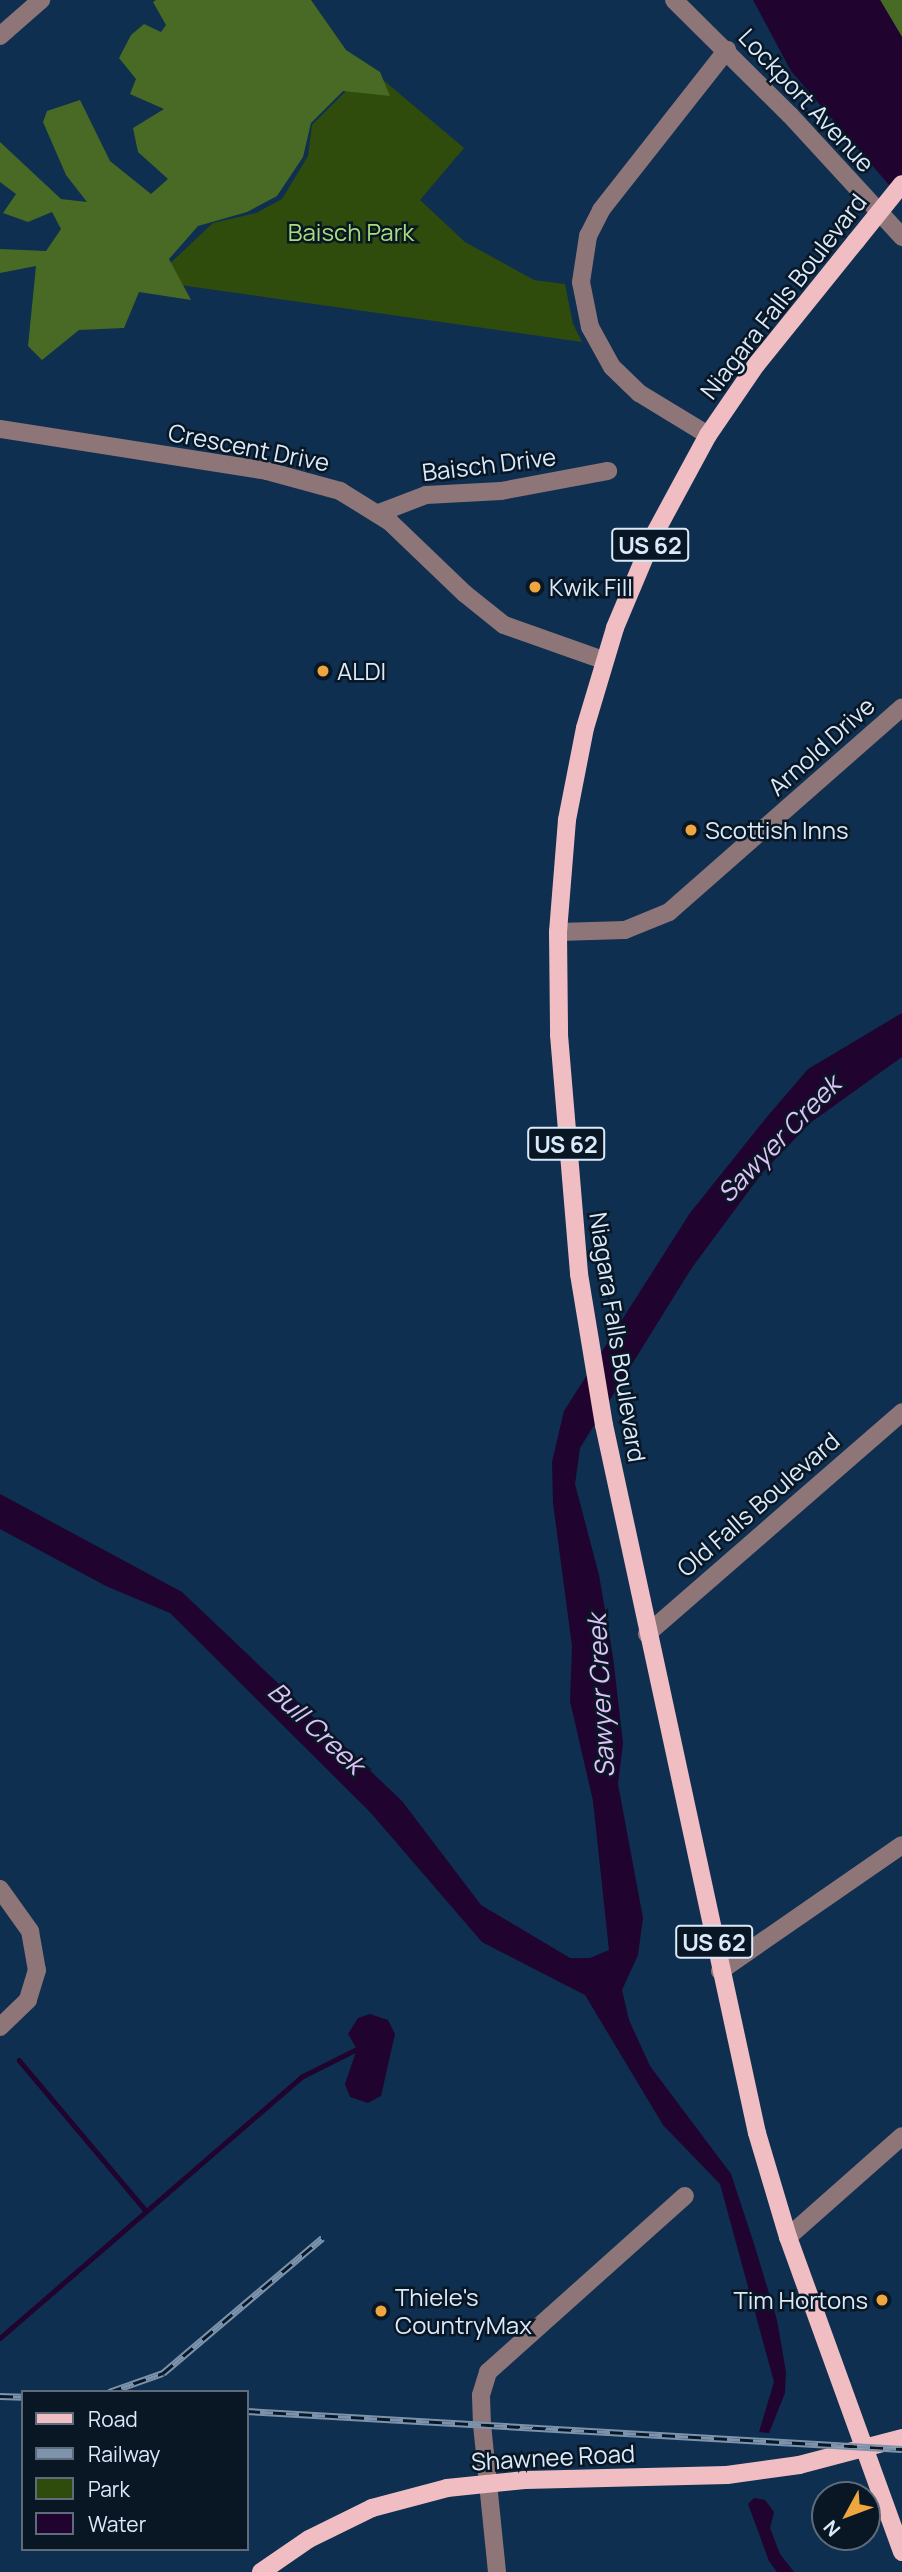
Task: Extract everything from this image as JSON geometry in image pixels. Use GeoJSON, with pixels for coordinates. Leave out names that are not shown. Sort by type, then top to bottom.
{"type":"FeatureCollection","features":[{"type":"Feature","properties":{"kind":"main road","name":"Niagara Falls Boulevard"},"geometry":{"type":"LineString","coordinates":[[902,184],[755,365],[708,435],[654,535],[603,660],[569,808],[558,932],[565,1133],[592,1354],[647,1634],[757,2133],[788,2236],[902,2552]]}},
{"type":"Feature","properties":{"kind":"main road","name":"Shawnee Road"},"geometry":{"type":"LineString","coordinates":[[261,2572],[309,2539],[372,2508],[486,2482],[727,2476],[799,2465],[902,2438]]}},
{"type":"Feature","properties":{"kind":"street"},"geometry":{"type":"LineString","coordinates":[[0,36],[41,0]]}},
{"type":"Feature","properties":{"kind":"street","name":"Lockport Avenue"},"geometry":{"type":"LineString","coordinates":[[674,0],[727,50],[902,237]]}},
{"type":"Feature","properties":{"kind":"street"},"geometry":{"type":"LineString","coordinates":[[708,435],[639,393],[612,367],[585,314],[581,282],[588,236],[601,210],[727,50]]}},
{"type":"Feature","properties":{"kind":"street","name":"Crescent Drive"},"geometry":{"type":"LineString","coordinates":[[0,429],[294,476],[340,491],[379,513],[497,621],[535,639],[603,660]]}},
{"type":"Feature","properties":{"kind":"street","name":"Baisch Drive"},"geometry":{"type":"LineString","coordinates":[[379,513],[426,495],[501,491],[608,471]]}},
{"type":"Feature","properties":{"kind":"street","name":"Arnold Drive"},"geometry":{"type":"LineString","coordinates":[[558,932],[625,930],[669,912],[902,707]]}},
{"type":"Feature","properties":{"kind":"street","name":"Old Falls Boulevard"},"geometry":{"type":"LineString","coordinates":[[647,1634],[902,1412]]}},
{"type":"Feature","properties":{"kind":"street"},"geometry":{"type":"LineString","coordinates":[[720,1971],[902,1845]]}},
{"type":"Feature","properties":{"kind":"street"},"geometry":{"type":"LineString","coordinates":[[0,1889],[30,1931],[37,1970],[28,2000],[0,2027]]}},
{"type":"Feature","properties":{"kind":"street"},"geometry":{"type":"LineString","coordinates":[[788,2236],[902,2136]]}},
{"type":"Feature","properties":{"kind":"street"},"geometry":{"type":"LineString","coordinates":[[497,2572],[486,2482],[481,2395],[488,2372],[685,2196]]}},
{"type":"Feature","properties":{"kind":"green space"},"geometry":{"type":"Polygon","coordinates":[[[311,0],[346,50],[380,72],[390,96],[343,91],[311,123],[303,157],[277,196],[247,212],[198,226],[169,259],[191,300],[139,292],[124,328],[79,330],[42,360],[28,346],[36,266],[0,273],[0,249],[46,251],[61,229],[52,212],[28,222],[3,213],[16,194],[0,182],[0,142],[61,199],[87,202],[66,175],[43,122],[47,111],[80,100],[110,161],[151,194],[168,179],[138,152],[133,128],[164,109],[130,94],[136,79],[119,58],[131,35],[144,24],[161,32],[166,25],[153,2],[311,0]]]}},
{"type":"Feature","properties":{"kind":"green space"},"geometry":{"type":"Polygon","coordinates":[[[880,0],[902,0],[902,37],[880,0]]]}},
{"type":"Feature","properties":{"kind":"green space","name":"Baisch Park"},"geometry":{"type":"Polygon","coordinates":[[[369,68],[464,148],[420,200],[465,242],[534,280],[565,284],[573,324],[582,342],[180,285],[162,271],[213,223],[256,213],[282,199],[308,156],[312,125],[369,68]]]}},
{"type":"Feature","properties":{"kind":"water"},"geometry":{"type":"Polygon","coordinates":[[[753,0],[880,0],[902,37],[902,200],[791,71],[753,0]]]}},
{"type":"Feature","properties":{"kind":"water"},"geometry":{"type":"Polygon","coordinates":[[[902,1013],[902,1057],[810,1123],[762,1173],[691,1269],[580,1448],[575,1484],[599,1575],[613,1657],[623,1743],[618,1784],[643,1918],[638,1955],[622,1990],[629,2020],[650,2066],[731,2174],[777,2320],[786,2372],[785,2393],[769,2433],[759,2432],[774,2382],[720,2184],[663,2125],[585,1995],[482,1942],[370,1812],[170,1613],[106,1586],[0,1529],[0,1494],[182,1592],[402,1801],[481,1905],[570,1958],[590,1958],[609,1950],[593,1801],[570,1701],[572,1646],[553,1503],[552,1462],[564,1411],[690,1213],[766,1118],[808,1069],[902,1013]]]}},
{"type":"Feature","properties":{"kind":"water"},"geometry":{"type":"Polygon","coordinates":[[[370,2014],[388,2020],[395,2034],[381,2096],[368,2103],[350,2097],[345,2084],[357,2049],[348,2034],[358,2018],[370,2014]]]}},
{"type":"Feature","properties":{"kind":"water"},"geometry":{"type":"Polygon","coordinates":[[[754,2498],[765,2500],[774,2512],[770,2528],[780,2554],[794,2572],[777,2572],[769,2561],[748,2504],[754,2498]]]}},
{"type":"Feature","properties":{"kind":"waterway"},"geometry":{"type":"LineString","coordinates":[[0,2338],[301,2077],[357,2049]]}},
{"type":"Feature","properties":{"kind":"waterway"},"geometry":{"type":"LineString","coordinates":[[19,2060],[146,2211]]}},
{"type":"Feature","properties":{"kind":"railway"},"geometry":{"type":"LineString","coordinates":[[115,2390],[163,2373],[322,2238]]}},
{"type":"Feature","properties":{"kind":"railway"},"geometry":{"type":"LineString","coordinates":[[0,2396],[21,2397]]}},
{"type":"Feature","properties":{"kind":"railway"},"geometry":{"type":"LineString","coordinates":[[248,2411],[902,2449]]}},
{"type":"Feature","properties":{"kind":"place","name":"Kwik Fill"},"geometry":{"type":"Point","coordinates":[535,587]}},
{"type":"Feature","properties":{"kind":"place","name":"ALDI"},"geometry":{"type":"Point","coordinates":[323,671]}},
{"type":"Feature","properties":{"kind":"place","name":"Scottish Inns"},"geometry":{"type":"Point","coordinates":[691,830]}},
{"type":"Feature","properties":{"kind":"place","name":"Tim Hortons"},"geometry":{"type":"Point","coordinates":[882,2300]}},
{"type":"Feature","properties":{"kind":"place","name":"Thiele's CountryMax"},"geometry":{"type":"Point","coordinates":[381,2311]}},
{"type":"Feature","properties":{"kind":"water label","name":"Sawyer Creek"},"geometry":{"type":"Point","coordinates":[779,1139]}},
{"type":"Feature","properties":{"kind":"water label","name":"Sawyer Creek"},"geometry":{"type":"Point","coordinates":[601,1696]}},
{"type":"Feature","properties":{"kind":"water label","name":"Bull Creek"},"geometry":{"type":"Point","coordinates":[316,1728]}}]}
